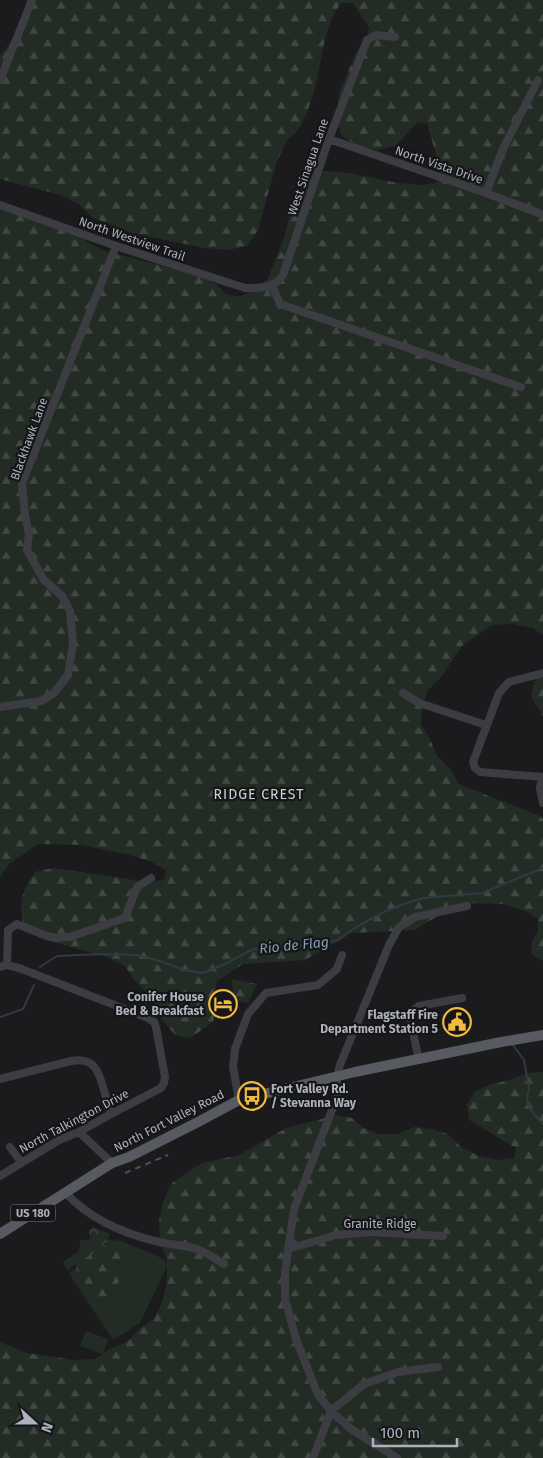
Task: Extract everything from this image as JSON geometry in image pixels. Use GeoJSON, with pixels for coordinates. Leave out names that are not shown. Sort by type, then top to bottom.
{"type":"FeatureCollection","features":[{"type":"Feature","properties":{"kind":"main road","name":"North Fort Valley Road"},"geometry":{"type":"LineString","coordinates":[[0,1234],[112,1163],[129,1157],[239,1100],[288,1087],[501,1042],[543,1035]]}},
{"type":"Feature","properties":{"kind":"street"},"geometry":{"type":"LineString","coordinates":[[0,80],[32,0]]}},
{"type":"Feature","properties":{"kind":"street","name":"West Sinagua Lane"},"geometry":{"type":"LineString","coordinates":[[272,285],[276,284],[283,275],[329,139],[367,40],[376,35],[396,37]]}},
{"type":"Feature","properties":{"kind":"street"},"geometry":{"type":"LineString","coordinates":[[486,193],[503,149],[538,80]]}},
{"type":"Feature","properties":{"kind":"street","name":"North Vista Drive"},"geometry":{"type":"LineString","coordinates":[[329,139],[541,214]]}},
{"type":"Feature","properties":{"kind":"street","name":"North Westview Trail"},"geometry":{"type":"LineString","coordinates":[[0,205],[116,246],[245,288],[272,285]]}},
{"type":"Feature","properties":{"kind":"street","name":"Blackhawk Lane"},"geometry":{"type":"LineString","coordinates":[[0,707],[40,701],[54,692],[68,674],[73,643],[70,611],[62,596],[44,580],[27,550],[29,534],[22,483],[116,246]]}},
{"type":"Feature","properties":{"kind":"street"},"geometry":{"type":"LineString","coordinates":[[272,285],[280,304],[521,387]]}},
{"type":"Feature","properties":{"kind":"street"},"geometry":{"type":"LineString","coordinates":[[543,672],[509,682],[499,693],[473,762],[475,768],[480,772],[543,777],[540,789],[543,803]]}},
{"type":"Feature","properties":{"kind":"street"},"geometry":{"type":"LineString","coordinates":[[403,693],[419,703],[486,726]]}},
{"type":"Feature","properties":{"kind":"street"},"geometry":{"type":"LineString","coordinates":[[3,966],[4,929],[17,924],[56,938],[70,937],[114,922],[125,918],[136,887],[151,878]]}},
{"type":"Feature","properties":{"kind":"street"},"geometry":{"type":"LineString","coordinates":[[397,1458],[351,1429],[331,1411],[318,1395],[296,1339],[285,1299],[285,1272],[294,1209],[337,1097],[337,1077],[343,1058],[389,945],[399,927],[415,917],[467,906]]}},
{"type":"Feature","properties":{"kind":"street"},"geometry":{"type":"LineString","coordinates":[[239,1100],[233,1067],[235,1049],[248,1014],[266,993],[318,985],[337,969],[342,956]]}},
{"type":"Feature","properties":{"kind":"street","name":"North Talkington Drive"},"geometry":{"type":"LineString","coordinates":[[0,1176],[58,1140],[79,1132],[160,1088],[164,1083],[165,1077],[154,1022],[148,1018],[18,968],[3,966]]}},
{"type":"Feature","properties":{"kind":"street"},"geometry":{"type":"LineString","coordinates":[[420,1060],[410,1019],[411,1012],[419,1006],[462,998]]}},
{"type":"Feature","properties":{"kind":"street"},"geometry":{"type":"LineString","coordinates":[[0,1080],[80,1059],[89,1061],[98,1071],[111,1114]]}},
{"type":"Feature","properties":{"kind":"street"},"geometry":{"type":"LineString","coordinates":[[79,1132],[112,1163]]}},
{"type":"Feature","properties":{"kind":"street"},"geometry":{"type":"LineString","coordinates":[[10,1147],[22,1162]]}},
{"type":"Feature","properties":{"kind":"street"},"geometry":{"type":"LineString","coordinates":[[65,1192],[70,1198],[97,1218],[129,1234],[198,1249],[224,1264]]}},
{"type":"Feature","properties":{"kind":"street","name":"Granite Ridge"},"geometry":{"type":"LineString","coordinates":[[288,1249],[336,1235],[371,1232],[443,1236]]}},
{"type":"Feature","properties":{"kind":"street"},"geometry":{"type":"LineString","coordinates":[[313,1458],[331,1411],[364,1384],[398,1372],[438,1367]]}},
{"type":"Feature","properties":{"kind":"green space"},"geometry":{"type":"Polygon","coordinates":[[[27,0],[543,0],[543,635],[533,628],[513,624],[492,625],[463,645],[441,677],[428,690],[422,706],[421,724],[437,756],[450,769],[459,784],[540,816],[543,819],[543,961],[531,954],[532,941],[538,932],[538,919],[525,911],[503,904],[460,903],[414,930],[352,933],[305,960],[243,964],[217,981],[214,996],[216,1007],[213,1022],[190,1038],[175,1035],[154,1010],[148,994],[135,981],[125,966],[107,957],[39,938],[24,927],[22,898],[26,886],[35,872],[54,868],[148,882],[164,880],[166,870],[152,862],[130,855],[81,845],[38,844],[9,864],[0,877],[0,207],[34,213],[55,220],[74,229],[87,242],[105,251],[197,275],[216,284],[226,294],[241,297],[268,279],[284,238],[296,191],[307,175],[326,171],[349,173],[398,183],[420,185],[436,183],[441,171],[427,124],[418,122],[395,146],[376,150],[357,146],[341,135],[337,116],[339,93],[356,53],[366,42],[369,27],[353,3],[341,3],[332,17],[325,39],[315,88],[308,110],[299,129],[286,142],[277,161],[258,230],[247,246],[228,250],[205,248],[132,233],[92,217],[79,204],[60,195],[0,179],[0,55],[14,36],[27,0]]]}},
{"type":"Feature","properties":{"kind":"green space"},"geometry":{"type":"Polygon","coordinates":[[[543,673],[543,716],[531,697],[534,682],[543,673]]]}},
{"type":"Feature","properties":{"kind":"green space"},"geometry":{"type":"Polygon","coordinates":[[[232,979],[257,984],[248,1003],[233,1000],[232,979]]]}},
{"type":"Feature","properties":{"kind":"green space"},"geometry":{"type":"Polygon","coordinates":[[[543,1072],[543,1458],[0,1458],[0,1342],[27,1353],[74,1360],[95,1359],[110,1349],[127,1342],[139,1329],[154,1319],[163,1300],[167,1280],[167,1259],[160,1242],[159,1221],[163,1202],[172,1183],[202,1163],[239,1155],[286,1128],[337,1115],[352,1118],[363,1128],[379,1134],[397,1134],[414,1127],[431,1129],[448,1134],[461,1147],[479,1156],[499,1160],[514,1158],[516,1148],[469,1120],[467,1105],[475,1091],[527,1073],[543,1072]]]}},
{"type":"Feature","properties":{"kind":"green space"},"geometry":{"type":"Polygon","coordinates":[[[93,1227],[110,1234],[106,1245],[67,1270],[63,1262],[86,1247],[90,1239],[89,1230],[93,1227]]]}},
{"type":"Feature","properties":{"kind":"green space"},"geometry":{"type":"Polygon","coordinates":[[[102,1238],[127,1243],[116,1293],[106,1304],[94,1304],[76,1277],[77,1259],[81,1240],[102,1238]]]}},
{"type":"Feature","properties":{"kind":"green space"},"geometry":{"type":"Polygon","coordinates":[[[119,1240],[164,1259],[167,1266],[140,1323],[113,1340],[69,1273],[119,1240]]]}},
{"type":"Feature","properties":{"kind":"green space"},"geometry":{"type":"Polygon","coordinates":[[[86,1331],[108,1339],[103,1354],[80,1346],[86,1331]]]}},
{"type":"Feature","properties":{"kind":"waterway","name":"Rio de Flag"},"geometry":{"type":"LineString","coordinates":[[40,967],[57,956],[137,955],[185,970],[203,973],[253,949],[315,944],[338,940],[353,929],[382,913],[404,904],[423,898],[482,893],[543,868]]}},
{"type":"Feature","properties":{"kind":"waterway","name":"Rio de Flag"},"geometry":{"type":"LineString","coordinates":[[0,1017],[23,1009],[34,985]]}},
{"type":"Feature","properties":{"kind":"waterway"},"geometry":{"type":"LineString","coordinates":[[513,1045],[524,1060],[529,1089],[527,1098],[529,1108],[543,1124]]}},
{"type":"Feature","properties":{"kind":"railway"},"geometry":{"type":"LineString","coordinates":[[125,1173],[168,1155]]}},
{"type":"Feature","properties":{"kind":"place","name":"Conifer House Bed & Breakfast"},"geometry":{"type":"Point","coordinates":[223,1004]}},
{"type":"Feature","properties":{"kind":"place","name":"Flagstaff Fire Department Station 5"},"geometry":{"type":"Point","coordinates":[457,1022]}},
{"type":"Feature","properties":{"kind":"place","name":"Fort Valley Rd. / Stevanna Way"},"geometry":{"type":"Point","coordinates":[252,1096]}},
{"type":"Feature","properties":{"kind":"district","name":"RIDGE CREST"},"geometry":{"type":"Point","coordinates":[259,794]}}]}
